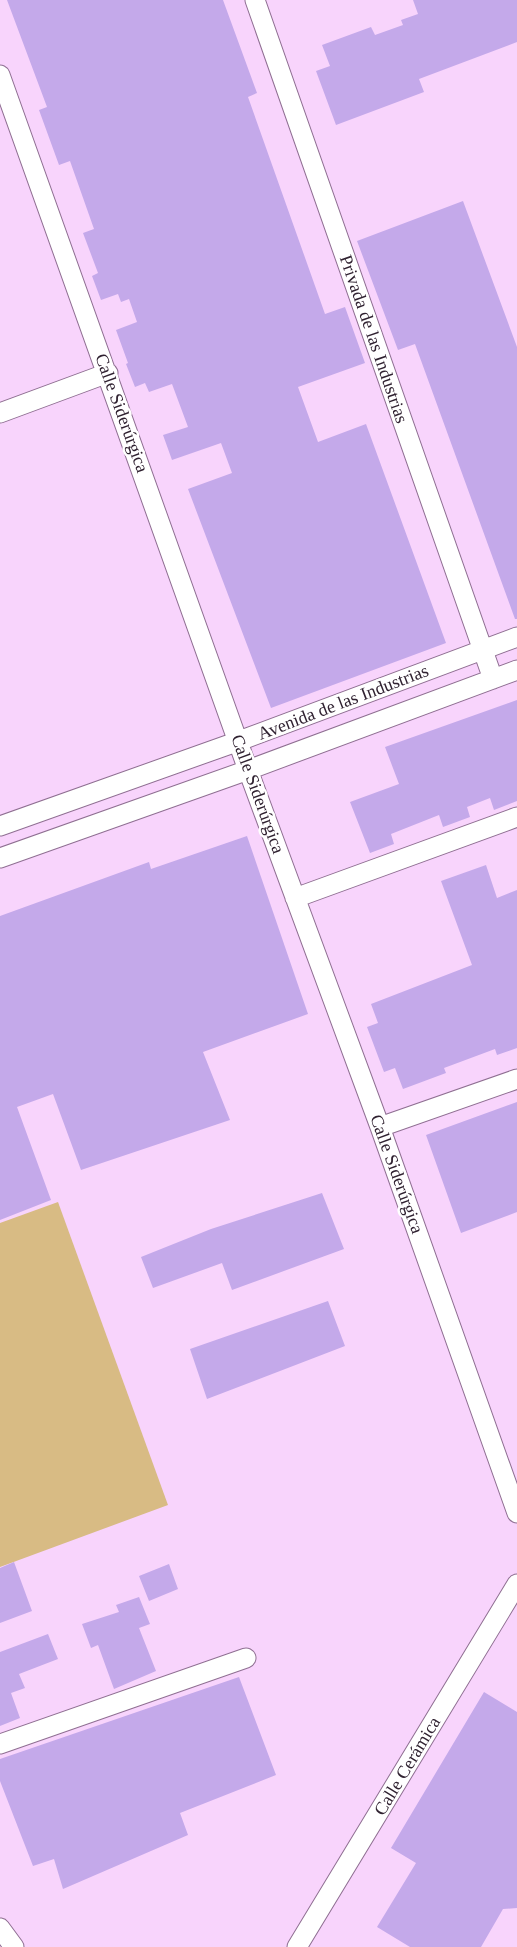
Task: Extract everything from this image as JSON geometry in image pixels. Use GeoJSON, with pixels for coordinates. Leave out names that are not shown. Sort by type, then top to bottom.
{"type":"FeatureCollection","features":[{"type":"Feature","properties":{"kind":"street","name":"Privada de las Industrias"},"geometry":{"type":"LineString","coordinates":[[255,0],[494,679]]}},
{"type":"Feature","properties":{"kind":"street","name":"Calle Siderúrgica"},"geometry":{"type":"LineString","coordinates":[[0,75],[108,373],[248,770],[380,1128],[517,1512]]}},
{"type":"Feature","properties":{"kind":"street"},"geometry":{"type":"LineString","coordinates":[[0,413],[108,373]]}},
{"type":"Feature","properties":{"kind":"street","name":"Avenida de las Industrias"},"geometry":{"type":"LineString","coordinates":[[0,826],[238,741],[517,637]]}},
{"type":"Feature","properties":{"kind":"street","name":"Avenida de las Industrias"},"geometry":{"type":"LineString","coordinates":[[0,858],[248,770],[517,670]]}},
{"type":"Feature","properties":{"kind":"street"},"geometry":{"type":"LineString","coordinates":[[295,898],[517,817]]}},
{"type":"Feature","properties":{"kind":"street"},"geometry":{"type":"LineString","coordinates":[[380,1128],[517,1079]]}},
{"type":"Feature","properties":{"kind":"street","name":"Calle Cerámica"},"geometry":{"type":"LineString","coordinates":[[297,1947],[517,1584]]}},
{"type":"Feature","properties":{"kind":"street"},"geometry":{"type":"LineString","coordinates":[[0,1744],[246,1658]]}},
{"type":"Feature","properties":{"kind":"street"},"geometry":{"type":"LineString","coordinates":[[0,1928],[14,1947]]}},
{"type":"Feature","properties":{"kind":"shaded area"},"geometry":{"type":"Polygon","coordinates":[[[58,1202],[168,1505],[0,1567],[0,1223],[58,1202]]]}},
{"type":"Feature","properties":{"kind":"building"},"geometry":{"type":"Polygon","coordinates":[[[7,0],[223,0],[257,93],[248,97],[325,314],[345,307],[365,363],[298,387],[318,442],[366,424],[446,643],[271,708],[188,489],[232,473],[221,443],[172,460],[163,435],[188,427],[172,384],[149,392],[145,383],[135,387],[116,330],[137,322],[129,299],[121,302],[118,294],[101,300],[92,276],[98,273],[83,233],[94,229],[70,161],[59,165],[39,110],[47,107],[7,0]]]}},
{"type":"Feature","properties":{"kind":"building"},"geometry":{"type":"Polygon","coordinates":[[[413,0],[517,0],[517,42],[419,79],[424,92],[336,125],[316,71],[330,66],[322,45],[371,27],[375,35],[403,25],[401,20],[418,14],[413,0]]]}},
{"type":"Feature","properties":{"kind":"building"},"geometry":{"type":"Polygon","coordinates":[[[463,201],[517,347],[517,619],[515,619],[415,344],[398,350],[357,241],[463,201]]]}},
{"type":"Feature","properties":{"kind":"building"},"geometry":{"type":"Polygon","coordinates":[[[517,700],[517,801],[494,810],[490,798],[467,807],[470,817],[443,827],[439,815],[391,834],[394,844],[370,853],[350,802],[399,784],[385,747],[517,700]]]}},
{"type":"Feature","properties":{"kind":"building"},"geometry":{"type":"Polygon","coordinates":[[[247,836],[308,1014],[203,1052],[230,1120],[81,1170],[53,1094],[17,1107],[51,1200],[0,1220],[0,916],[149,862],[151,869],[247,836]]]}},
{"type":"Feature","properties":{"kind":"building"},"geometry":{"type":"Polygon","coordinates":[[[486,865],[497,898],[517,890],[517,1048],[497,1055],[495,1049],[444,1068],[446,1073],[403,1089],[395,1068],[384,1072],[367,1027],[378,1023],[371,1004],[472,965],[441,881],[486,865]]]}},
{"type":"Feature","properties":{"kind":"building"},"geometry":{"type":"Polygon","coordinates":[[[517,1102],[517,1212],[461,1233],[426,1135],[517,1102]]]}},
{"type":"Feature","properties":{"kind":"building"},"geometry":{"type":"Polygon","coordinates":[[[322,1193],[344,1249],[232,1290],[222,1263],[153,1288],[141,1257],[211,1229],[322,1193]]]}},
{"type":"Feature","properties":{"kind":"building"},"geometry":{"type":"Polygon","coordinates":[[[328,1301],[345,1346],[207,1399],[190,1349],[328,1301]]]}},
{"type":"Feature","properties":{"kind":"building"},"geometry":{"type":"Polygon","coordinates":[[[14,1562],[32,1611],[0,1623],[0,1568],[14,1562]]]}},
{"type":"Feature","properties":{"kind":"building"},"geometry":{"type":"Polygon","coordinates":[[[169,1564],[178,1589],[149,1601],[139,1576],[169,1564]]]}},
{"type":"Feature","properties":{"kind":"building"},"geometry":{"type":"Polygon","coordinates":[[[139,1597],[150,1624],[139,1628],[156,1671],[114,1689],[98,1645],[91,1648],[82,1624],[119,1612],[116,1605],[139,1597]]]}},
{"type":"Feature","properties":{"kind":"building"},"geometry":{"type":"Polygon","coordinates":[[[48,1634],[58,1659],[19,1674],[25,1688],[11,1693],[20,1718],[0,1726],[0,1652],[48,1634]]]}},
{"type":"Feature","properties":{"kind":"building"},"geometry":{"type":"Polygon","coordinates":[[[239,1677],[276,1775],[180,1813],[188,1835],[63,1889],[54,1859],[33,1866],[0,1781],[0,1759],[239,1677]]]}},
{"type":"Feature","properties":{"kind":"building"},"geometry":{"type":"Polygon","coordinates":[[[484,1692],[517,1712],[517,1908],[503,1909],[481,1947],[410,1947],[377,1927],[416,1863],[391,1848],[484,1692]]]}}]}
